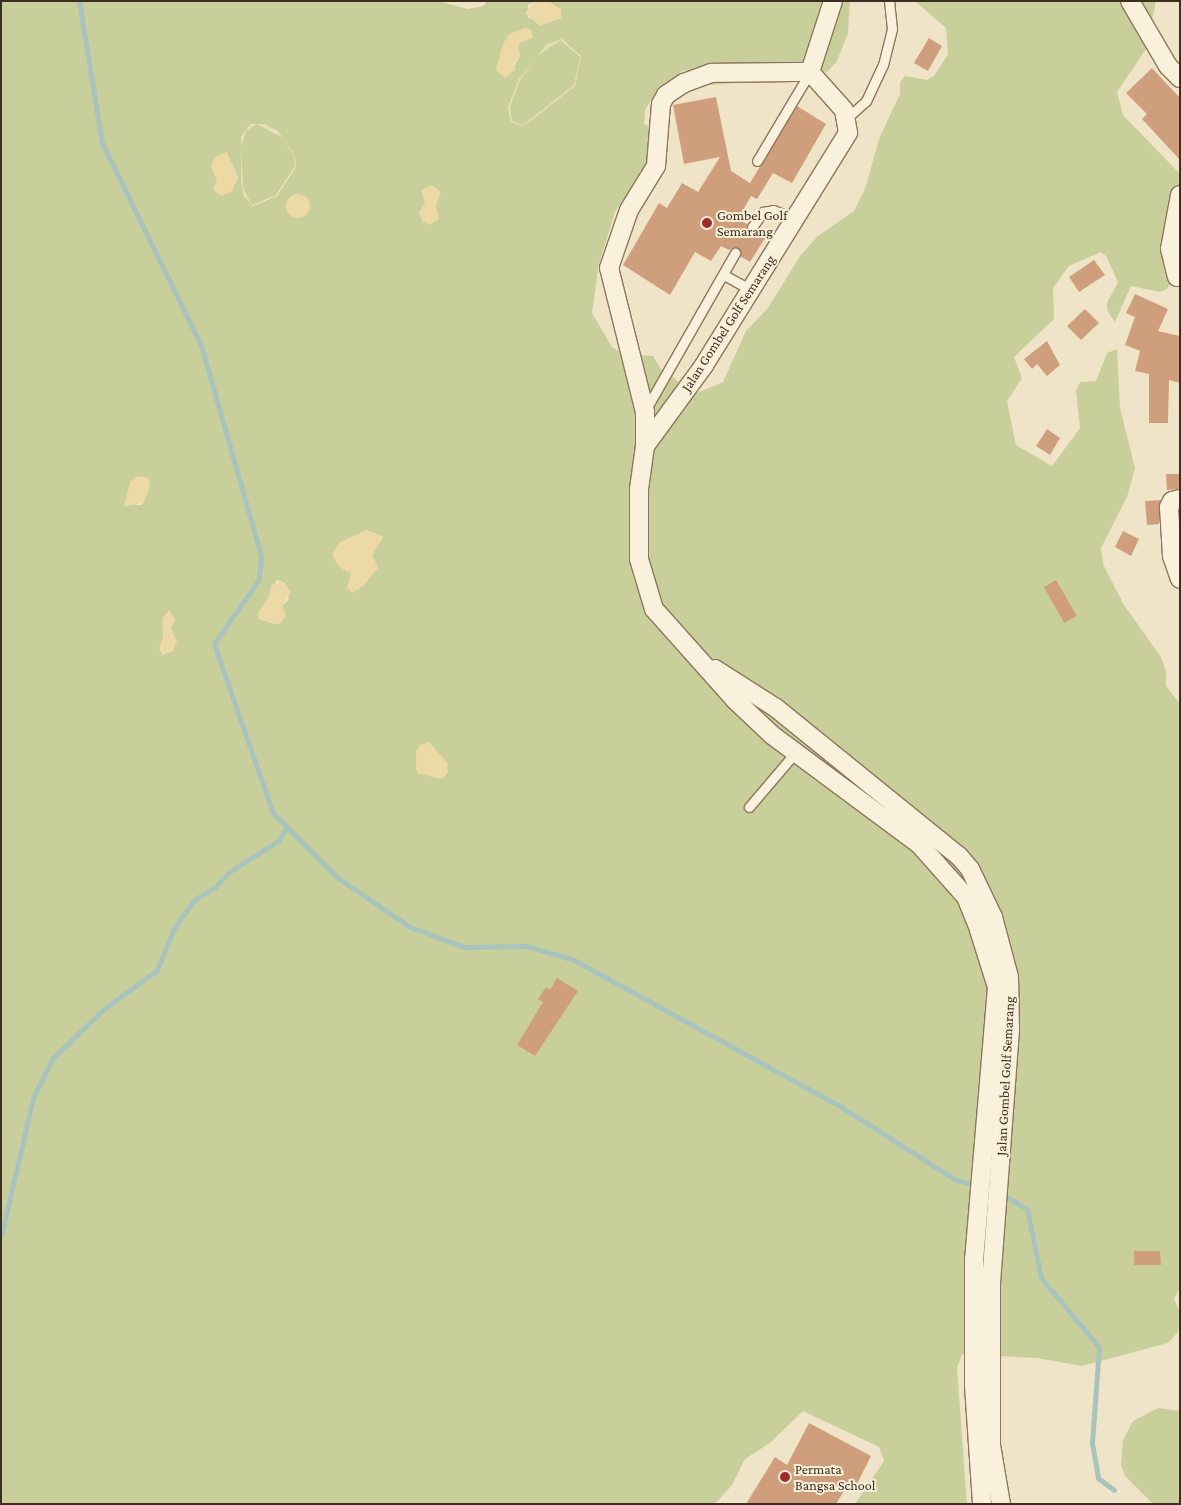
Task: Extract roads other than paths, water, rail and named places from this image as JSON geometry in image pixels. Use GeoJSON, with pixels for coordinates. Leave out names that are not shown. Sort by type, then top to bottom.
{"type":"FeatureCollection","features":[{"type":"Feature","properties":{"kind":"street"},"geometry":{"type":"LineString","coordinates":[[833,1],[810,72],[847,118]]}},
{"type":"Feature","properties":{"kind":"street"},"geometry":{"type":"LineString","coordinates":[[1130,1],[1168,66],[1180,78]]}},
{"type":"Feature","properties":{"kind":"street","name":"Jalan Gombel Golf Semarang"},"geometry":{"type":"LineString","coordinates":[[810,72],[711,73],[684,83],[666,95],[661,104],[656,166],[628,210],[609,268],[645,412],[645,446],[638,540],[650,604],[706,664],[735,700],[795,753],[919,844],[973,893],[993,917],[1009,978],[1010,1030],[991,1283],[991,1445],[1001,1504]]}},
{"type":"Feature","properties":{"kind":"street","name":"Jalan Gombel Golf Semarang"},"geometry":{"type":"LineString","coordinates":[[645,446],[704,364],[848,134],[847,118]]}},
{"type":"Feature","properties":{"kind":"street"},"geometry":{"type":"LineString","coordinates":[[1176,277],[1170,249],[1180,195]]}},
{"type":"Feature","properties":{"kind":"street"},"geometry":{"type":"LineString","coordinates":[[1180,499],[1172,501],[1169,507],[1172,556],[1180,578]]}},
{"type":"Feature","properties":{"kind":"street","name":"Jalan Gombel Golf Semarang"},"geometry":{"type":"LineString","coordinates":[[706,664],[776,708],[959,856],[973,893],[997,987],[978,1193],[974,1386],[982,1504]]}},
{"type":"Feature","properties":{"kind":"street"},"geometry":{"type":"LineString","coordinates":[[820,772],[832,754]]}},
{"type":"Feature","properties":{"kind":"street"},"geometry":{"type":"LineString","coordinates":[[978,1193],[997,1198]]}},
{"type":"Feature","properties":{"kind":"lane"},"geometry":{"type":"LineString","coordinates":[[847,118],[866,101],[883,65],[892,29],[889,1]]}},
{"type":"Feature","properties":{"kind":"lane"},"geometry":{"type":"LineString","coordinates":[[757,161],[810,72]]}},
{"type":"Feature","properties":{"kind":"lane"},"geometry":{"type":"LineString","coordinates":[[752,227],[763,212],[773,210],[795,219]]}},
{"type":"Feature","properties":{"kind":"lane"},"geometry":{"type":"LineString","coordinates":[[645,412],[735,253]]}},
{"type":"Feature","properties":{"kind":"lane"},"geometry":{"type":"LineString","coordinates":[[724,274],[751,290]]}},
{"type":"Feature","properties":{"kind":"lane"},"geometry":{"type":"LineString","coordinates":[[749,807],[795,753]]}},
{"type":"Feature","properties":{"kind":"waterway"},"geometry":{"type":"LineString","coordinates":[[79,1],[102,143],[201,345],[261,556],[259,579],[214,644],[273,813],[338,878],[410,927],[464,947],[527,946],[574,960],[843,1108],[954,1179],[977,1186]]}},
{"type":"Feature","properties":{"kind":"waterway"},"geometry":{"type":"LineString","coordinates":[[1,1236],[33,1098],[52,1059],[104,1009],[157,970],[174,928],[194,900],[215,887],[229,872],[278,841],[286,829]]}},
{"type":"Feature","properties":{"kind":"waterway"},"geometry":{"type":"LineString","coordinates":[[1002,1194],[1027,1209],[1041,1278],[1099,1347],[1092,1443],[1098,1478],[1114,1490]]}},
{"type":"Feature","properties":{"kind":"place","name":"Gombel Golf Semarang"},"geometry":{"type":"Point","coordinates":[707,223]}},
{"type":"Feature","properties":{"kind":"place","name":"Permata Bangsa School"},"geometry":{"type":"Point","coordinates":[785,1477]}}]}
